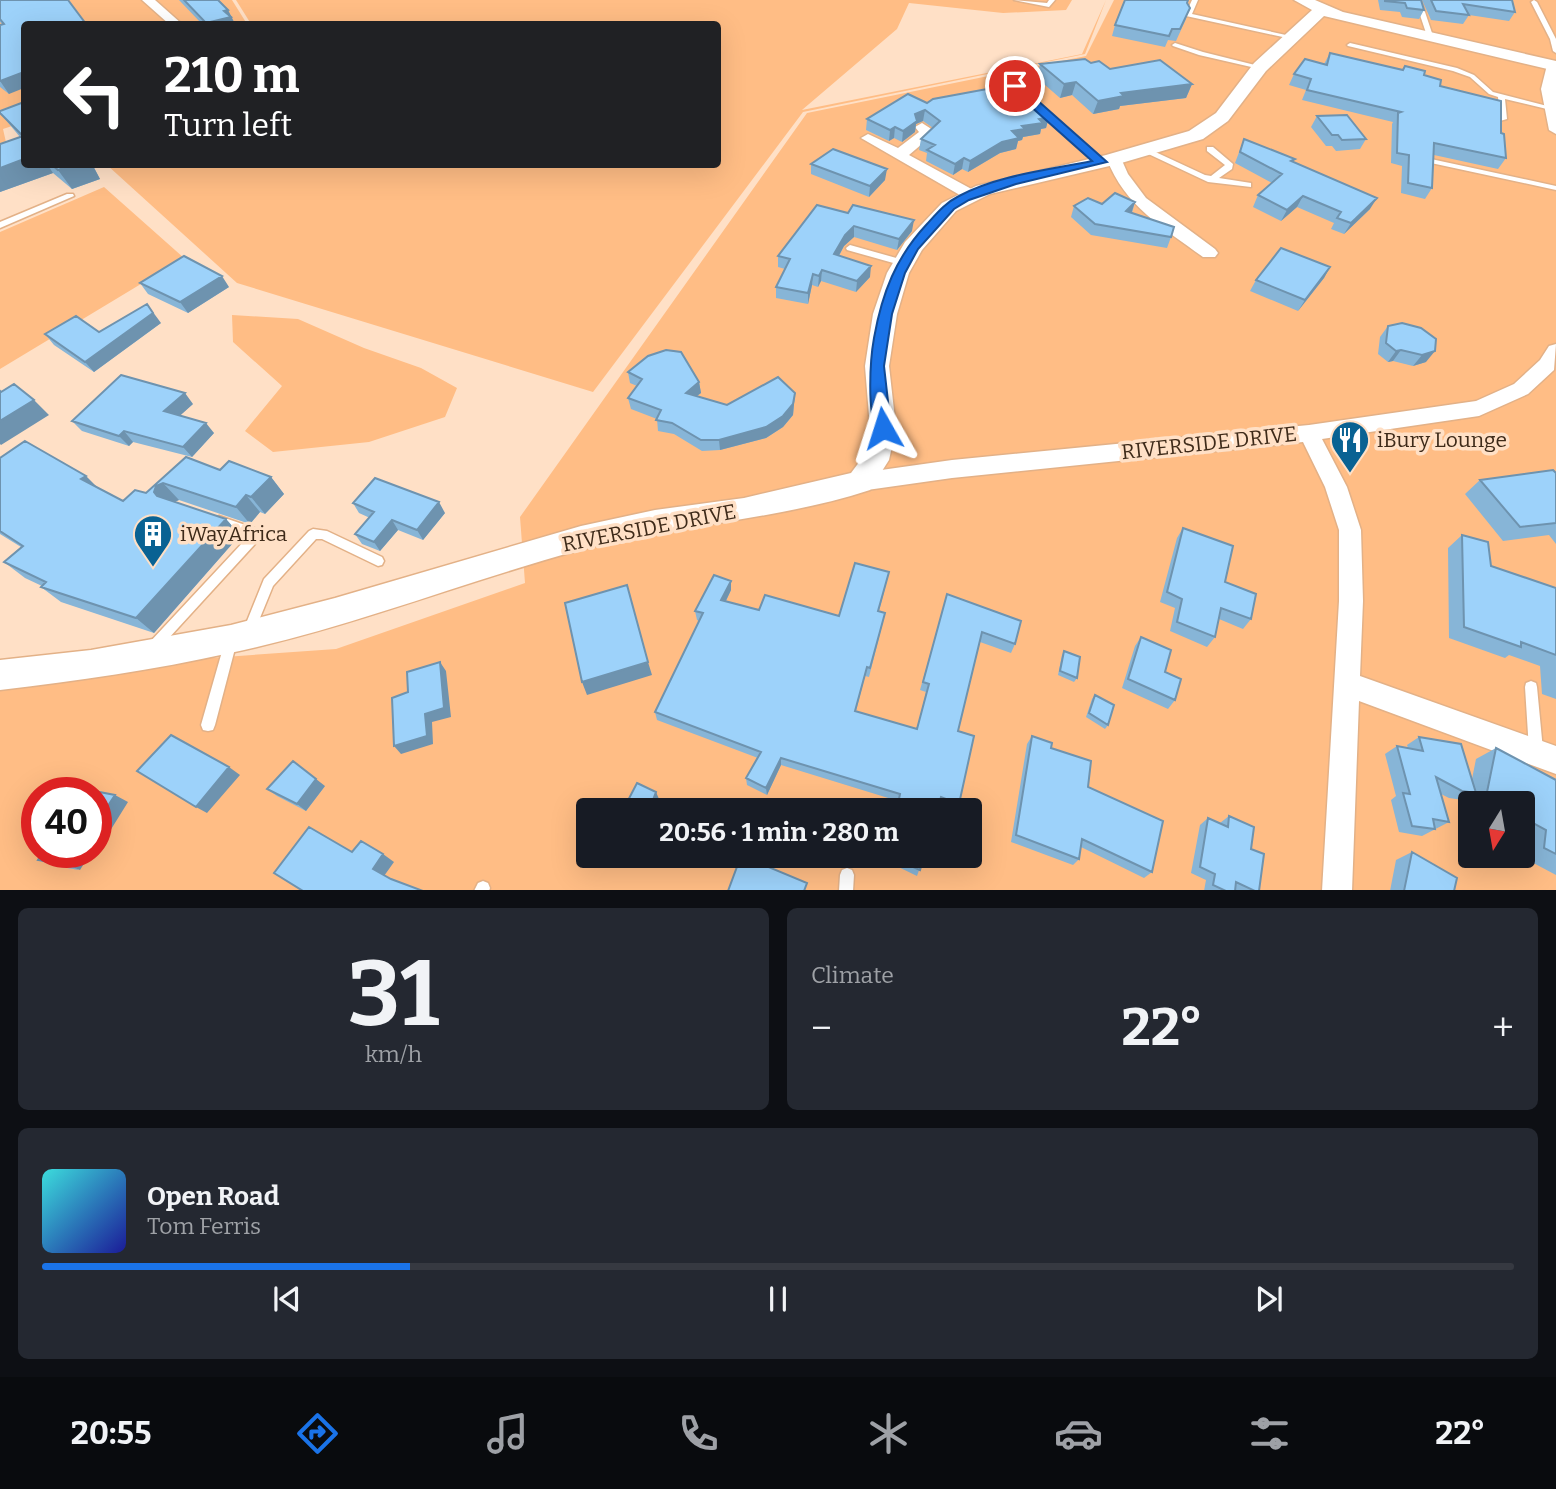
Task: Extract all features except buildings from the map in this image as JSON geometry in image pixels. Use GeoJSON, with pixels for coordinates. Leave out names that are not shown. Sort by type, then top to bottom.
{"type":"FeatureCollection","features":[{"type":"Feature","properties":{"kind":"street"},"geometry":{"type":"LineString","coordinates":[[148,0],[172,21]]}},
{"type":"Feature","properties":{"kind":"street"},"geometry":{"type":"LineString","coordinates":[[860,482],[876,460],[883,428],[877,366],[885,314],[904,263],[913,247],[949,207],[971,195],[1013,181],[1108,161],[1196,135],[1222,117],[1260,67],[1292,37],[1311,5],[1431,40],[1555,59],[1548,89],[1556,130]]}},
{"type":"Feature","properties":{"kind":"street"},"geometry":{"type":"LineString","coordinates":[[899,155],[929,132],[922,127]]}},
{"type":"Feature","properties":{"kind":"street"},"geometry":{"type":"LineString","coordinates":[[868,138],[971,195]]}},
{"type":"Feature","properties":{"kind":"street"},"geometry":{"type":"LineString","coordinates":[[1108,161],[1139,201],[1209,253]]}},
{"type":"Feature","properties":{"kind":"street","name":"RIVERSIDE DRIVE"},"geometry":{"type":"LineString","coordinates":[[0,675],[91,666],[240,636],[335,612],[580,538],[655,522],[744,509],[860,482],[952,469],[1309,433],[1479,408],[1521,389],[1547,365],[1556,351]]}},
{"type":"Feature","properties":{"kind":"street"},"geometry":{"type":"LineString","coordinates":[[1309,433],[1336,488],[1350,530],[1351,601],[1337,890]]}},
{"type":"Feature","properties":{"kind":"street"},"geometry":{"type":"LineString","coordinates":[[1347,684],[1546,757]]}},
{"type":"Feature","properties":{"kind":"lane"},"geometry":{"type":"LineString","coordinates":[[1017,0],[1049,5],[1052,0]]}},
{"type":"Feature","properties":{"kind":"lane"},"geometry":{"type":"LineString","coordinates":[[1195,0],[1188,15],[1292,37]]}},
{"type":"Feature","properties":{"kind":"lane"},"geometry":{"type":"LineString","coordinates":[[1418,0],[1431,40]]}},
{"type":"Feature","properties":{"kind":"lane"},"geometry":{"type":"LineString","coordinates":[[1534,2],[1553,39],[1555,59]]}},
{"type":"Feature","properties":{"kind":"lane"},"geometry":{"type":"LineString","coordinates":[[1175,45],[1201,54],[1260,67]]}},
{"type":"Feature","properties":{"kind":"lane"},"geometry":{"type":"LineString","coordinates":[[1350,45],[1455,69],[1472,76],[1490,93],[1551,108]]}},
{"type":"Feature","properties":{"kind":"lane"},"geometry":{"type":"LineString","coordinates":[[1015,86],[1108,161]]}},
{"type":"Feature","properties":{"kind":"lane"},"geometry":{"type":"LineString","coordinates":[[1501,96],[1503,119]]}},
{"type":"Feature","properties":{"kind":"lane"},"geometry":{"type":"LineString","coordinates":[[1210,149],[1229,164],[1229,167],[1211,180]]}},
{"type":"Feature","properties":{"kind":"lane"},"geometry":{"type":"LineString","coordinates":[[1146,151],[1211,180],[1248,185]]}},
{"type":"Feature","properties":{"kind":"lane"},"geometry":{"type":"LineString","coordinates":[[1434,161],[1556,188]]}},
{"type":"Feature","properties":{"kind":"lane"},"geometry":{"type":"LineString","coordinates":[[0,225],[70,196]]}},
{"type":"Feature","properties":{"kind":"lane"},"geometry":{"type":"LineString","coordinates":[[850,248],[904,263]]}},
{"type":"Feature","properties":{"kind":"lane"},"geometry":{"type":"LineString","coordinates":[[146,654],[253,536],[253,532],[203,516]]}},
{"type":"Feature","properties":{"kind":"lane"},"geometry":{"type":"LineString","coordinates":[[208,725],[240,636],[268,583],[313,534],[323,534],[377,561]]}},
{"type":"Feature","properties":{"kind":"lane"},"geometry":{"type":"LineString","coordinates":[[1531,687],[1546,757]]}},
{"type":"Feature","properties":{"kind":"shaded area"},"geometry":{"type":"Polygon","coordinates":[[[0,0],[232,0],[245,21],[21,21],[21,123],[3,129],[8,151],[0,153],[0,0]]]}},
{"type":"Feature","properties":{"kind":"shaded area"},"geometry":{"type":"Polygon","coordinates":[[[236,0],[1072,0],[1066,10],[1003,13],[909,3],[897,29],[802,110],[1082,54],[1106,0],[1085,54],[803,112],[593,392],[237,283],[110,168],[721,168],[721,21],[249,21],[236,0]]]}},
{"type":"Feature","properties":{"kind":"shaded area"},"geometry":{"type":"Polygon","coordinates":[[[1114,0],[1556,0],[1556,890],[0,890],[0,673],[336,649],[525,583],[520,517],[807,113],[1086,56],[1114,0]]]}},
{"type":"Feature","properties":{"kind":"shaded area"},"geometry":{"type":"Polygon","coordinates":[[[104,187],[184,258],[0,369],[0,232],[104,187]]]}},
{"type":"Feature","properties":{"kind":"shaded area"},"geometry":{"type":"Polygon","coordinates":[[[232,315],[298,319],[364,348],[421,368],[457,388],[445,417],[369,442],[273,452],[245,431],[282,386],[233,342],[232,315]]]}},
{"type":"Feature","properties":{"kind":"place","name":"iBury Lounge"},"geometry":{"type":"Point","coordinates":[1350,474]}},
{"type":"Feature","properties":{"kind":"place","name":"iWayAfrica"},"geometry":{"type":"Point","coordinates":[153,568]}},
{"type":"Feature","properties":{"kind":"route"},"geometry":{"type":"LineString","coordinates":[[883,428],[877,366],[885,314],[898,273],[913,247],[949,207],[965,197],[1013,181],[1101,162],[1015,86]]}}]}
